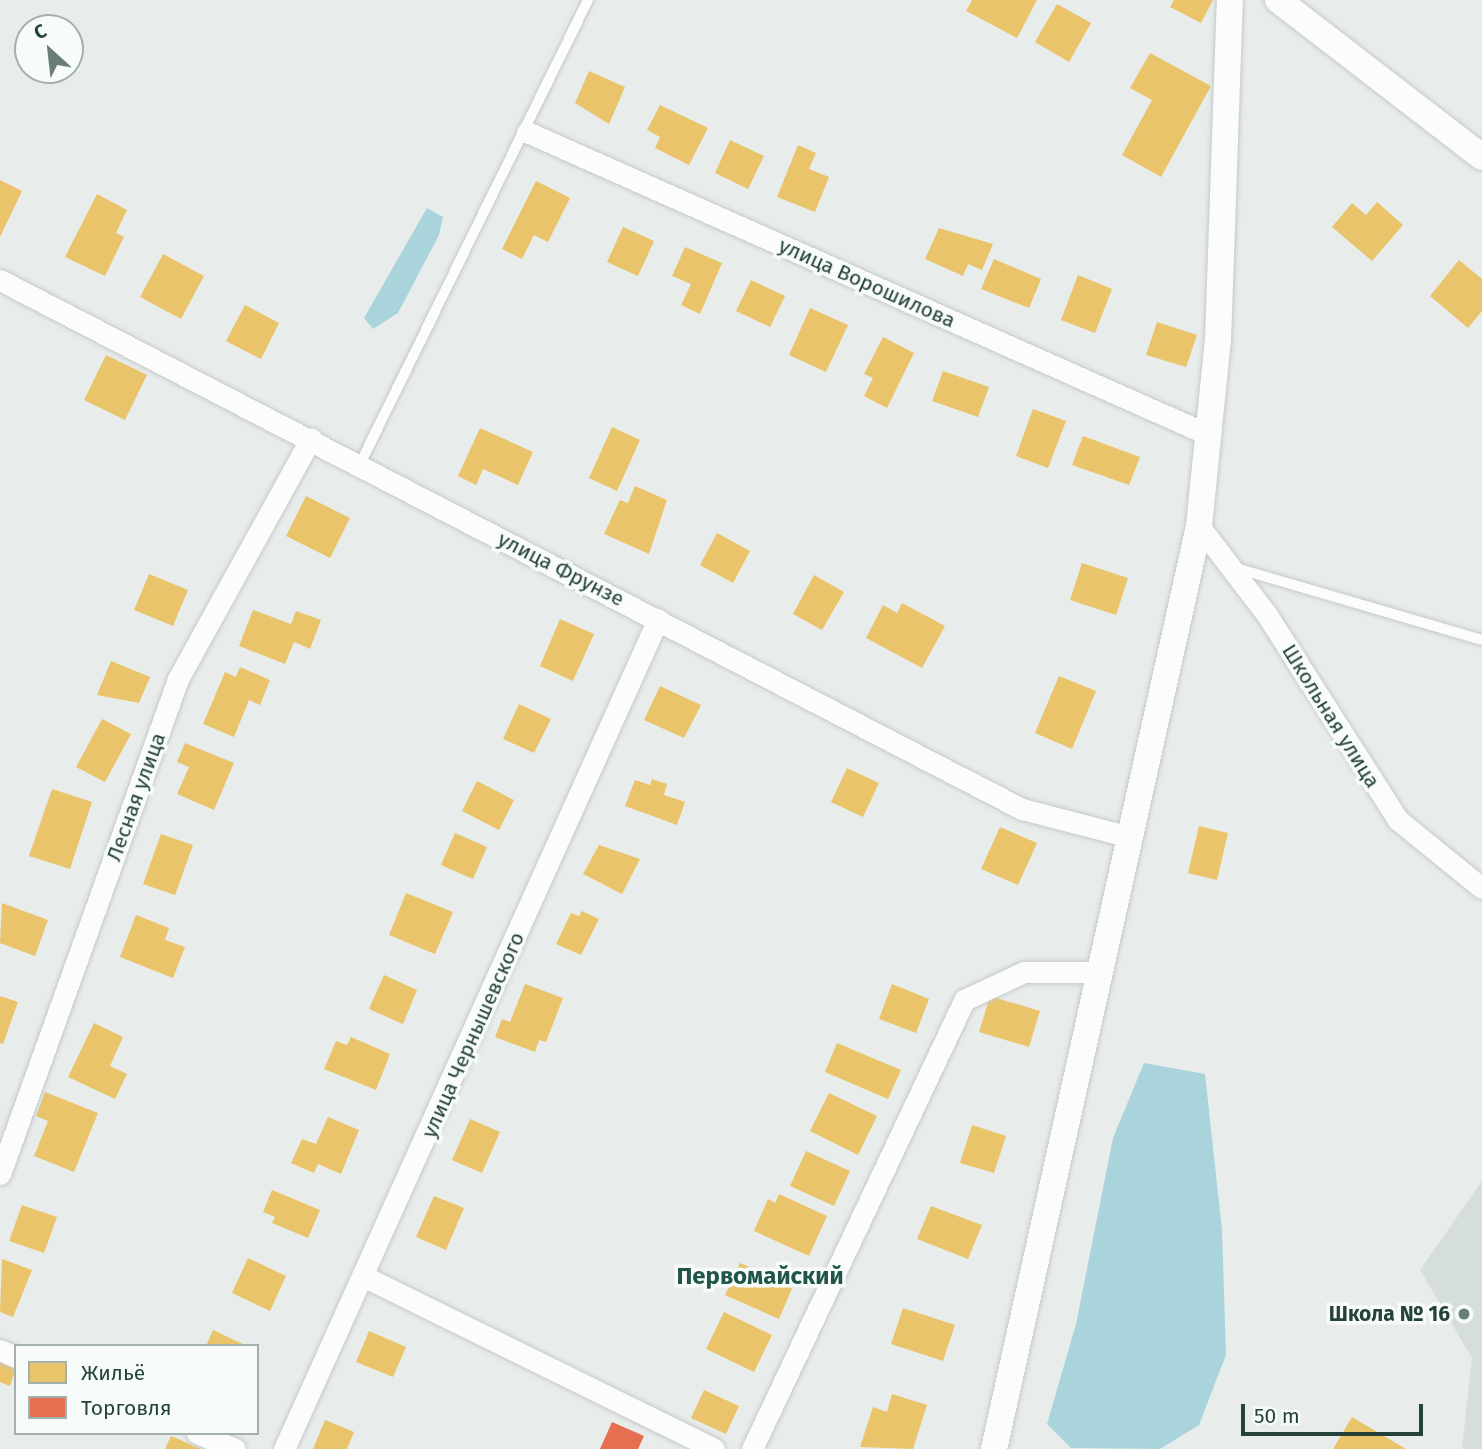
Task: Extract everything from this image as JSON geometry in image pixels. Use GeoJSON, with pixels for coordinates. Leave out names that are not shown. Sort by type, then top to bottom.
{"type":"FeatureCollection","features":[{"type":"Feature","properties":{"kind":"street"},"geometry":{"type":"LineString","coordinates":[[994,1449],[1199,526],[1218,340],[1230,0]]}},
{"type":"Feature","properties":{"kind":"street"},"geometry":{"type":"LineString","coordinates":[[1278,0],[1482,157]]}},
{"type":"Feature","properties":{"kind":"street","name":"улица Ворошилова"},"geometry":{"type":"LineString","coordinates":[[527,132],[1207,434]]}},
{"type":"Feature","properties":{"kind":"street","name":"улица Фрунзе"},"geometry":{"type":"LineString","coordinates":[[0,279],[1022,809],[1130,837]]}},
{"type":"Feature","properties":{"kind":"street","name":"Лесная улица"},"geometry":{"type":"LineString","coordinates":[[0,1174],[178,679],[311,438]]}},
{"type":"Feature","properties":{"kind":"street","name":"Школьная улица"},"geometry":{"type":"LineString","coordinates":[[1199,526],[1230,566],[1398,820],[1482,888]]}},
{"type":"Feature","properties":{"kind":"street","name":"улица Чернышевского"},"geometry":{"type":"LineString","coordinates":[[284,1449],[658,619]]}},
{"type":"Feature","properties":{"kind":"street"},"geometry":{"type":"LineString","coordinates":[[752,1449],[964,1000],[1024,972],[1100,972]]}},
{"type":"Feature","properties":{"kind":"street"},"geometry":{"type":"LineString","coordinates":[[363,1276],[714,1449]]}},
{"type":"Feature","properties":{"kind":"street"},"geometry":{"type":"LineString","coordinates":[[202,1435],[235,1449]]}},
{"type":"Feature","properties":{"kind":"lane"},"geometry":{"type":"LineString","coordinates":[[360,464],[527,132],[588,0]]}},
{"type":"Feature","properties":{"kind":"lane"},"geometry":{"type":"LineString","coordinates":[[1230,566],[1482,640]]}},
{"type":"Feature","properties":{"kind":"shaded area","name":"Школа № 16"},"geometry":{"type":"Polygon","coordinates":[[[1482,1181],[1482,1449],[1462,1449],[1472,1358],[1420,1270],[1482,1181]]]}},
{"type":"Feature","properties":{"kind":"water"},"geometry":{"type":"Polygon","coordinates":[[[427,208],[443,217],[439,235],[398,313],[373,329],[364,318],[427,208]]]}},
{"type":"Feature","properties":{"kind":"water"},"geometry":{"type":"Polygon","coordinates":[[[1144,1063],[1205,1074],[1222,1230],[1226,1355],[1199,1425],[1160,1449],[1071,1448],[1047,1424],[1076,1324],[1113,1138],[1144,1063]]]}},
{"type":"Feature","properties":{"kind":"building: Жильё"},"geometry":{"type":"Polygon","coordinates":[[[972,0],[1037,0],[1017,38],[966,11],[972,0]]]}},
{"type":"Feature","properties":{"kind":"building: Жильё"},"geometry":{"type":"Polygon","coordinates":[[[1174,0],[1213,0],[1201,23],[1170,7],[1174,0]]]}},
{"type":"Feature","properties":{"kind":"building: Жильё"},"geometry":{"type":"Polygon","coordinates":[[[1057,4],[1091,23],[1069,62],[1035,42],[1057,4]]]}},
{"type":"Feature","properties":{"kind":"building: Жильё"},"geometry":{"type":"Polygon","coordinates":[[[1150,53],[1211,86],[1161,177],[1122,155],[1152,100],[1130,88],[1150,53]]]}},
{"type":"Feature","properties":{"kind":"building: Жильё"},"geometry":{"type":"Polygon","coordinates":[[[589,71],[625,87],[609,124],[575,103],[589,71]]]}},
{"type":"Feature","properties":{"kind":"building: Жильё"},"geometry":{"type":"Polygon","coordinates":[[[660,105],[708,128],[689,165],[655,148],[660,137],[647,130],[660,105]]]}},
{"type":"Feature","properties":{"kind":"building: Жильё"},"geometry":{"type":"Polygon","coordinates":[[[730,140],[764,156],[748,189],[715,173],[730,140]]]}},
{"type":"Feature","properties":{"kind":"building: Жильё"},"geometry":{"type":"Polygon","coordinates":[[[798,145],[816,153],[809,169],[829,177],[815,212],[777,197],[798,145]]]}},
{"type":"Feature","properties":{"kind":"building: Жильё"},"geometry":{"type":"Polygon","coordinates":[[[0,180],[22,191],[0,237],[0,180]]]}},
{"type":"Feature","properties":{"kind":"building: Жильё"},"geometry":{"type":"Polygon","coordinates":[[[536,181],[570,198],[548,242],[534,235],[522,259],[502,249],[536,181]]]}},
{"type":"Feature","properties":{"kind":"building: Жильё"},"geometry":{"type":"Polygon","coordinates":[[[97,194],[127,210],[116,233],[124,237],[105,276],[65,257],[97,194]]]}},
{"type":"Feature","properties":{"kind":"building: Жильё"},"geometry":{"type":"Polygon","coordinates":[[[1377,202],[1403,225],[1372,261],[1332,227],[1352,203],[1366,215],[1377,202]]]}},
{"type":"Feature","properties":{"kind":"building: Жильё"},"geometry":{"type":"Polygon","coordinates":[[[623,227],[654,241],[638,276],[607,262],[623,227]]]}},
{"type":"Feature","properties":{"kind":"building: Жильё"},"geometry":{"type":"Polygon","coordinates":[[[939,228],[993,244],[982,270],[968,264],[963,276],[925,259],[939,228]]]}},
{"type":"Feature","properties":{"kind":"building: Жильё"},"geometry":{"type":"Polygon","coordinates":[[[685,247],[722,263],[700,314],[681,305],[691,284],[672,276],[685,247]]]}},
{"type":"Feature","properties":{"kind":"building: Жильё"},"geometry":{"type":"Polygon","coordinates":[[[163,254],[204,276],[181,319],[140,297],[163,254]]]}},
{"type":"Feature","properties":{"kind":"building: Жильё"},"geometry":{"type":"Polygon","coordinates":[[[994,259],[1041,279],[1029,308],[981,289],[994,259]]]}},
{"type":"Feature","properties":{"kind":"building: Жильё"},"geometry":{"type":"Polygon","coordinates":[[[1459,260],[1482,279],[1482,311],[1468,328],[1430,296],[1459,260]]]}},
{"type":"Feature","properties":{"kind":"building: Жильё"},"geometry":{"type":"Polygon","coordinates":[[[1078,275],[1112,289],[1095,333],[1061,320],[1078,275]]]}},
{"type":"Feature","properties":{"kind":"building: Жильё"},"geometry":{"type":"Polygon","coordinates":[[[751,280],[785,296],[770,327],[736,311],[751,280]]]}},
{"type":"Feature","properties":{"kind":"building: Жильё"},"geometry":{"type":"Polygon","coordinates":[[[245,305],[279,323],[261,359],[226,341],[245,305]]]}},
{"type":"Feature","properties":{"kind":"building: Жильё"},"geometry":{"type":"Polygon","coordinates":[[[810,308],[848,325],[826,372],[789,355],[810,308]]]}},
{"type":"Feature","properties":{"kind":"building: Жильё"},"geometry":{"type":"Polygon","coordinates":[[[1157,322],[1197,335],[1186,367],[1146,355],[1157,322]]]}},
{"type":"Feature","properties":{"kind":"building: Жильё"},"geometry":{"type":"Polygon","coordinates":[[[883,337],[914,353],[887,408],[864,396],[873,378],[864,374],[883,337]]]}},
{"type":"Feature","properties":{"kind":"building: Жильё"},"geometry":{"type":"Polygon","coordinates":[[[106,355],[147,375],[125,420],[84,400],[106,355]]]}},
{"type":"Feature","properties":{"kind":"building: Жильё"},"geometry":{"type":"Polygon","coordinates":[[[943,371],[989,387],[978,417],[932,401],[943,371]]]}},
{"type":"Feature","properties":{"kind":"building: Жильё"},"geometry":{"type":"Polygon","coordinates":[[[1033,409],[1066,421],[1048,468],[1016,456],[1033,409]]]}},
{"type":"Feature","properties":{"kind":"building: Жильё"},"geometry":{"type":"Polygon","coordinates":[[[612,427],[640,440],[617,491],[589,478],[612,427]]]}},
{"type":"Feature","properties":{"kind":"building: Жильё"},"geometry":{"type":"Polygon","coordinates":[[[480,428],[533,452],[518,485],[483,469],[476,485],[458,476],[480,428]]]}},
{"type":"Feature","properties":{"kind":"building: Жильё"},"geometry":{"type":"Polygon","coordinates":[[[1083,436],[1140,457],[1129,485],[1072,465],[1083,436]]]}},
{"type":"Feature","properties":{"kind":"building: Жильё"},"geometry":{"type":"Polygon","coordinates":[[[635,486],[667,500],[649,554],[604,534],[620,500],[628,503],[635,486]]]}},
{"type":"Feature","properties":{"kind":"building: Жильё"},"geometry":{"type":"Polygon","coordinates":[[[306,496],[350,518],[330,558],[286,536],[306,496]]]}},
{"type":"Feature","properties":{"kind":"building: Жильё"},"geometry":{"type":"Polygon","coordinates":[[[717,533],[750,551],[733,583],[700,565],[717,533]]]}},
{"type":"Feature","properties":{"kind":"building: Жильё"},"geometry":{"type":"Polygon","coordinates":[[[1082,563],[1128,578],[1116,615],[1070,600],[1082,563]]]}},
{"type":"Feature","properties":{"kind":"building: Жильё"},"geometry":{"type":"Polygon","coordinates":[[[149,574],[188,590],[173,626],[134,610],[149,574]]]}},
{"type":"Feature","properties":{"kind":"building: Жильё"},"geometry":{"type":"Polygon","coordinates":[[[814,575],[844,592],[822,630],[793,614],[814,575]]]}},
{"type":"Feature","properties":{"kind":"building: Жильё"},"geometry":{"type":"Polygon","coordinates":[[[902,603],[945,626],[922,668],[866,638],[883,605],[897,613],[902,603]]]}},
{"type":"Feature","properties":{"kind":"building: Жильё"},"geometry":{"type":"Polygon","coordinates":[[[253,610],[291,624],[296,611],[321,620],[310,649],[294,642],[285,664],[239,646],[253,610]]]}},
{"type":"Feature","properties":{"kind":"building: Жильё"},"geometry":{"type":"Polygon","coordinates":[[[560,619],[594,634],[573,681],[540,666],[560,619]]]}},
{"type":"Feature","properties":{"kind":"building: Жильё"},"geometry":{"type":"Polygon","coordinates":[[[111,661],[150,677],[139,703],[97,695],[111,661]]]}},
{"type":"Feature","properties":{"kind":"building: Жильё"},"geometry":{"type":"Polygon","coordinates":[[[240,667],[270,680],[260,705],[249,700],[234,737],[203,724],[225,672],[236,677],[240,667]]]}},
{"type":"Feature","properties":{"kind":"building: Жильё"},"geometry":{"type":"Polygon","coordinates":[[[1059,676],[1096,691],[1072,749],[1035,733],[1059,676]]]}},
{"type":"Feature","properties":{"kind":"building: Жильё"},"geometry":{"type":"Polygon","coordinates":[[[660,686],[701,705],[684,738],[644,720],[660,686]]]}},
{"type":"Feature","properties":{"kind":"building: Жильё"},"geometry":{"type":"Polygon","coordinates":[[[519,704],[551,719],[534,753],[503,739],[519,704]]]}},
{"type":"Feature","properties":{"kind":"building: Жильё"},"geometry":{"type":"Polygon","coordinates":[[[102,719],[131,734],[105,782],[76,767],[102,719]]]}},
{"type":"Feature","properties":{"kind":"building: Жильё"},"geometry":{"type":"Polygon","coordinates":[[[185,743],[234,763],[214,810],[177,794],[189,767],[177,762],[185,743]]]}},
{"type":"Feature","properties":{"kind":"building: Жильё"},"geometry":{"type":"Polygon","coordinates":[[[847,768],[879,783],[863,817],[831,802],[847,768]]]}},
{"type":"Feature","properties":{"kind":"building: Жильё"},"geometry":{"type":"Polygon","coordinates":[[[652,779],[667,784],[664,795],[685,802],[677,825],[625,806],[635,780],[650,785],[652,779]]]}},
{"type":"Feature","properties":{"kind":"building: Жильё"},"geometry":{"type":"Polygon","coordinates":[[[477,781],[514,800],[499,830],[462,811],[477,781]]]}},
{"type":"Feature","properties":{"kind":"building: Жильё"},"geometry":{"type":"Polygon","coordinates":[[[52,789],[92,802],[70,869],[29,856],[52,789]]]}},
{"type":"Feature","properties":{"kind":"building: Жильё"},"geometry":{"type":"Polygon","coordinates":[[[1199,826],[1228,833],[1217,880],[1188,873],[1199,826]]]}},
{"type":"Feature","properties":{"kind":"building: Жильё"},"geometry":{"type":"Polygon","coordinates":[[[1000,827],[1037,843],[1018,885],[981,869],[1000,827]]]}},
{"type":"Feature","properties":{"kind":"building: Жильё"},"geometry":{"type":"Polygon","coordinates":[[[455,833],[487,847],[473,879],[441,865],[455,833]]]}},
{"type":"Feature","properties":{"kind":"building: Жильё"},"geometry":{"type":"Polygon","coordinates":[[[161,834],[193,845],[175,895],[143,884],[161,834]]]}},
{"type":"Feature","properties":{"kind":"building: Жильё"},"geometry":{"type":"Polygon","coordinates":[[[599,845],[640,859],[622,894],[583,874],[599,845]]]}},
{"type":"Feature","properties":{"kind":"building: Жильё"},"geometry":{"type":"Polygon","coordinates":[[[406,893],[453,912],[435,954],[389,935],[406,893]]]}},
{"type":"Feature","properties":{"kind":"building: Жильё"},"geometry":{"type":"Polygon","coordinates":[[[2,903],[48,920],[35,956],[0,943],[2,903]]]}},
{"type":"Feature","properties":{"kind":"building: Жильё"},"geometry":{"type":"Polygon","coordinates":[[[582,911],[599,919],[581,955],[556,944],[571,913],[579,916],[582,911]]]}},
{"type":"Feature","properties":{"kind":"building: Жильё"},"geometry":{"type":"Polygon","coordinates":[[[136,915],[169,928],[165,940],[185,947],[173,978],[120,957],[136,915]]]}},
{"type":"Feature","properties":{"kind":"building: Жильё"},"geometry":{"type":"Polygon","coordinates":[[[384,975],[417,990],[403,1024],[369,1009],[384,975]]]}},
{"type":"Feature","properties":{"kind":"building: Жильё"},"geometry":{"type":"Polygon","coordinates":[[[525,984],[563,998],[546,1042],[539,1040],[535,1052],[495,1037],[502,1019],[510,1022],[525,984]]]}},
{"type":"Feature","properties":{"kind":"building: Жильё"},"geometry":{"type":"Polygon","coordinates":[[[892,984],[929,999],[916,1033],[879,1019],[892,984]]]}},
{"type":"Feature","properties":{"kind":"building: Жильё"},"geometry":{"type":"Polygon","coordinates":[[[0,996],[18,1002],[3,1044],[0,1043],[0,996]]]}},
{"type":"Feature","properties":{"kind":"building: Жильё"},"geometry":{"type":"Polygon","coordinates":[[[990,996],[1040,1011],[1029,1047],[979,1032],[990,996]]]}},
{"type":"Feature","properties":{"kind":"building: Жильё"},"geometry":{"type":"Polygon","coordinates":[[[94,1023],[123,1037],[110,1066],[127,1074],[115,1099],[68,1077],[94,1023]]]}},
{"type":"Feature","properties":{"kind":"building: Жильё"},"geometry":{"type":"Polygon","coordinates":[[[351,1037],[390,1054],[376,1090],[324,1069],[336,1041],[347,1045],[351,1037]]]}},
{"type":"Feature","properties":{"kind":"building: Жильё"},"geometry":{"type":"Polygon","coordinates":[[[837,1043],[901,1070],[888,1099],[825,1072],[837,1043]]]}},
{"type":"Feature","properties":{"kind":"building: Жильё"},"geometry":{"type":"Polygon","coordinates":[[[45,1092],[98,1113],[74,1172],[34,1156],[48,1121],[36,1116],[45,1092]]]}},
{"type":"Feature","properties":{"kind":"building: Жильё"},"geometry":{"type":"Polygon","coordinates":[[[829,1093],[877,1116],[858,1155],[810,1131],[829,1093]]]}},
{"type":"Feature","properties":{"kind":"building: Жильё"},"geometry":{"type":"Polygon","coordinates":[[[328,1117],[359,1130],[341,1174],[318,1164],[314,1173],[291,1163],[302,1139],[316,1144],[328,1117]]]}},
{"type":"Feature","properties":{"kind":"building: Жильё"},"geometry":{"type":"Polygon","coordinates":[[[470,1119],[500,1132],[482,1173],[452,1160],[470,1119]]]}},
{"type":"Feature","properties":{"kind":"building: Жильё"},"geometry":{"type":"Polygon","coordinates":[[[972,1125],[1006,1136],[994,1173],[960,1163],[972,1125]]]}},
{"type":"Feature","properties":{"kind":"building: Жильё"},"geometry":{"type":"Polygon","coordinates":[[[806,1151],[850,1171],[834,1206],[790,1186],[806,1151]]]}},
{"type":"Feature","properties":{"kind":"building: Жильё"},"geometry":{"type":"Polygon","coordinates":[[[272,1190],[320,1210],[308,1238],[272,1223],[275,1217],[263,1212],[272,1190]]]}},
{"type":"Feature","properties":{"kind":"building: Жильё"},"geometry":{"type":"Polygon","coordinates":[[[779,1194],[827,1216],[809,1256],[754,1231],[768,1199],[775,1203],[779,1194]]]}},
{"type":"Feature","properties":{"kind":"building: Жильё"},"geometry":{"type":"Polygon","coordinates":[[[434,1196],[464,1208],[446,1250],[416,1237],[434,1196]]]}},
{"type":"Feature","properties":{"kind":"building: Жильё"},"geometry":{"type":"Polygon","coordinates":[[[22,1205],[57,1217],[44,1253],[9,1241],[22,1205]]]}},
{"type":"Feature","properties":{"kind":"building: Жильё"},"geometry":{"type":"Polygon","coordinates":[[[931,1206],[982,1225],[968,1259],[917,1239],[931,1206]]]}},
{"type":"Feature","properties":{"kind":"building: Жильё"},"geometry":{"type":"Polygon","coordinates":[[[248,1258],[286,1276],[270,1311],[232,1293],[248,1258]]]}},
{"type":"Feature","properties":{"kind":"building: Жильё"},"geometry":{"type":"Polygon","coordinates":[[[2,1259],[32,1270],[13,1317],[0,1312],[2,1259]]]}},
{"type":"Feature","properties":{"kind":"building: Жильё"},"geometry":{"type":"Polygon","coordinates":[[[740,1263],[793,1286],[779,1319],[725,1295],[740,1263]]]}},
{"type":"Feature","properties":{"kind":"building: Жильё"},"geometry":{"type":"Polygon","coordinates":[[[903,1308],[955,1325],[943,1361],[891,1344],[903,1308]]]}},
{"type":"Feature","properties":{"kind":"building: Жильё"},"geometry":{"type":"Polygon","coordinates":[[[724,1312],[772,1335],[754,1372],[706,1349],[724,1312]]]}},
{"type":"Feature","properties":{"kind":"building: Жильё"},"geometry":{"type":"Polygon","coordinates":[[[213,1330],[243,1344],[207,1344],[213,1330]]]}},
{"type":"Feature","properties":{"kind":"building: Жильё"},"geometry":{"type":"Polygon","coordinates":[[[369,1331],[406,1347],[393,1377],[356,1362],[369,1331]]]}},
{"type":"Feature","properties":{"kind":"building: Жильё"},"geometry":{"type":"Polygon","coordinates":[[[0,1362],[14,1366],[10,1386],[0,1382],[0,1362]]]}},
{"type":"Feature","properties":{"kind":"building: Жильё"},"geometry":{"type":"Polygon","coordinates":[[[704,1390],[739,1406],[726,1434],[691,1418],[704,1390]]]}},
{"type":"Feature","properties":{"kind":"building: Жильё"},"geometry":{"type":"Polygon","coordinates":[[[892,1394],[927,1405],[913,1449],[860,1447],[873,1407],[887,1412],[892,1394]]]}},
{"type":"Feature","properties":{"kind":"building: Жильё"},"geometry":{"type":"Polygon","coordinates":[[[1352,1417],[1406,1449],[1333,1449],[1352,1417]]]}},
{"type":"Feature","properties":{"kind":"building: Жильё"},"geometry":{"type":"Polygon","coordinates":[[[325,1420],[354,1432],[347,1449],[313,1449],[325,1420]]]}},
{"type":"Feature","properties":{"kind":"building: Жильё"},"geometry":{"type":"Polygon","coordinates":[[[171,1436],[201,1449],[165,1449],[171,1436]]]}},
{"type":"Feature","properties":{"kind":"building: Торговля"},"geometry":{"type":"Polygon","coordinates":[[[612,1422],[644,1436],[638,1449],[600,1449],[612,1422]]]}},
{"type":"Feature","properties":{"kind":"place","name":"Школа № 16"},"geometry":{"type":"Point","coordinates":[1464,1314]}},
{"type":"Feature","properties":{"kind":"district","name":"Первомайский"},"geometry":{"type":"Point","coordinates":[760,1277]}}]}
